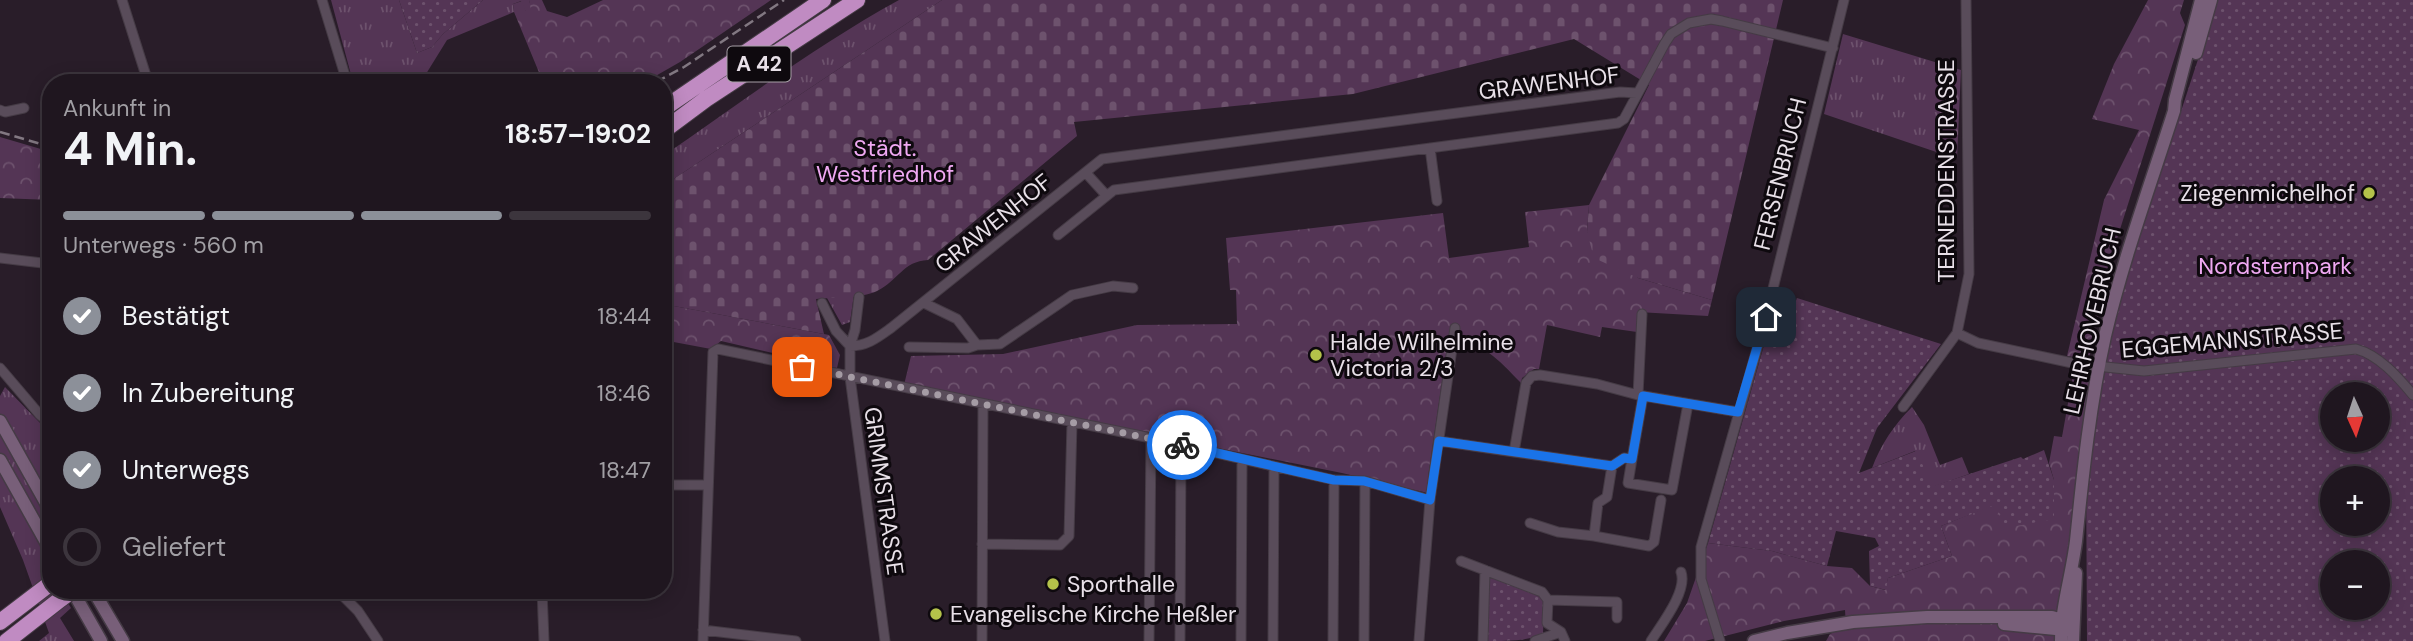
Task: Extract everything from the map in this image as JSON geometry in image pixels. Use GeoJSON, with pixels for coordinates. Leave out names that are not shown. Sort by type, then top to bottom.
{"type":"FeatureCollection","features":[{"type":"Feature","properties":{"kind":"highway","name":"A 42"},"geometry":{"type":"LineString","coordinates":[[672,103],[823,0]]}},
{"type":"Feature","properties":{"kind":"highway","name":"A 42"},"geometry":{"type":"LineString","coordinates":[[672,124],[857,0]]}},
{"type":"Feature","properties":{"kind":"highway"},"geometry":{"type":"LineString","coordinates":[[0,622],[42,590]]}},
{"type":"Feature","properties":{"kind":"highway"},"geometry":{"type":"LineString","coordinates":[[7,641],[61,599]]}},
{"type":"Feature","properties":{"kind":"street"},"geometry":{"type":"LineString","coordinates":[[122,0],[145,74]]}},
{"type":"Feature","properties":{"kind":"street"},"geometry":{"type":"LineString","coordinates":[[322,0],[345,74]]}},
{"type":"Feature","properties":{"kind":"street","name":"FERSENBRUCH"},"geometry":{"type":"LineString","coordinates":[[1720,641],[1701,579],[1700,556],[1766,317],[1844,0]]}},
{"type":"Feature","properties":{"kind":"street","name":"TERNEDDENSTRASSE"},"geometry":{"type":"LineString","coordinates":[[1903,407],[1957,333],[1969,274],[1966,0]]}},
{"type":"Feature","properties":{"kind":"street","name":"LEHRHOVEBRUCH"},"geometry":{"type":"LineString","coordinates":[[2066,632],[2084,456],[2098,368],[2115,298],[2174,111],[2201,0]]}},
{"type":"Feature","properties":{"kind":"street","name":"LEHRHOVEBRUCH"},"geometry":{"type":"LineString","coordinates":[[2174,111],[2180,102],[2211,0]]}},
{"type":"Feature","properties":{"kind":"street"},"geometry":{"type":"LineString","coordinates":[[1637,93],[1671,34],[1697,20],[1722,21],[1833,48]]}},
{"type":"Feature","properties":{"kind":"street","name":"GRAWENHOF"},"geometry":{"type":"LineString","coordinates":[[849,346],[862,346],[871,342],[924,303],[1102,159],[1620,92],[1637,93],[1624,119],[1618,123],[1114,190],[1058,235]]}},
{"type":"Feature","properties":{"kind":"street"},"geometry":{"type":"LineString","coordinates":[[0,110],[5,112],[24,108]]}},
{"type":"Feature","properties":{"kind":"street"},"geometry":{"type":"LineString","coordinates":[[1430,148],[1437,201]]}},
{"type":"Feature","properties":{"kind":"street","name":"GRAWENHOF"},"geometry":{"type":"LineString","coordinates":[[1086,173],[1105,195]]}},
{"type":"Feature","properties":{"kind":"street"},"geometry":{"type":"LineString","coordinates":[[0,258],[42,263]]}},
{"type":"Feature","properties":{"kind":"street"},"geometry":{"type":"LineString","coordinates":[[909,348],[968,348],[1000,344],[1072,295],[1113,286],[1133,288]]}},
{"type":"Feature","properties":{"kind":"street","name":"GRIMMSTRASSE"},"geometry":{"type":"LineString","coordinates":[[859,297],[855,330],[849,346],[850,377],[885,641]]}},
{"type":"Feature","properties":{"kind":"street"},"geometry":{"type":"LineString","coordinates":[[822,303],[836,331],[849,346]]}},
{"type":"Feature","properties":{"kind":"street","name":"GRAWENHOF"},"geometry":{"type":"LineString","coordinates":[[924,303],[957,318],[977,345]]}},
{"type":"Feature","properties":{"kind":"street"},"geometry":{"type":"LineString","coordinates":[[1642,314],[1640,396],[1628,483],[1672,490],[1688,404]]}},
{"type":"Feature","properties":{"kind":"street"},"geometry":{"type":"LineString","coordinates":[[1419,641],[1430,500],[1455,328]]}},
{"type":"Feature","properties":{"kind":"street","name":"EGGEMANNSTRASSE"},"geometry":{"type":"LineString","coordinates":[[1957,333],[1978,343],[2098,368],[2150,371],[2356,349],[2371,354],[2381,362],[2413,395]]}},
{"type":"Feature","properties":{"kind":"street"},"geometry":{"type":"LineString","coordinates":[[703,641],[713,352],[719,349],[1151,438],[1334,480],[1364,481],[1430,500]]}},
{"type":"Feature","properties":{"kind":"street"},"geometry":{"type":"LineString","coordinates":[[0,368],[42,417]]}},
{"type":"Feature","properties":{"kind":"street"},"geometry":{"type":"LineString","coordinates":[[1514,453],[1526,383],[1532,376],[1597,384],[1640,396],[1738,412]]}},
{"type":"Feature","properties":{"kind":"street"},"geometry":{"type":"LineString","coordinates":[[982,641],[983,404]]}},
{"type":"Feature","properties":{"kind":"street"},"geometry":{"type":"LineString","coordinates":[[0,421],[42,496]]}},
{"type":"Feature","properties":{"kind":"street"},"geometry":{"type":"LineString","coordinates":[[982,544],[1060,545],[1069,536],[1072,422]]}},
{"type":"Feature","properties":{"kind":"street"},"geometry":{"type":"LineString","coordinates":[[1149,641],[1151,438]]}},
{"type":"Feature","properties":{"kind":"street"},"geometry":{"type":"LineString","coordinates":[[1439,441],[1612,466],[1624,458],[1632,459]]}},
{"type":"Feature","properties":{"kind":"street"},"geometry":{"type":"LineString","coordinates":[[1180,641],[1181,445]]}},
{"type":"Feature","properties":{"kind":"street"},"geometry":{"type":"LineString","coordinates":[[0,460],[42,535]]}},
{"type":"Feature","properties":{"kind":"street"},"geometry":{"type":"LineString","coordinates":[[1241,641],[1242,460]]}},
{"type":"Feature","properties":{"kind":"street"},"geometry":{"type":"LineString","coordinates":[[1594,536],[1598,503],[1607,496],[1612,466]]}},
{"type":"Feature","properties":{"kind":"street"},"geometry":{"type":"LineString","coordinates":[[1273,641],[1274,467]]}},
{"type":"Feature","properties":{"kind":"street"},"geometry":{"type":"LineString","coordinates":[[1333,641],[1334,480]]}},
{"type":"Feature","properties":{"kind":"street"},"geometry":{"type":"LineString","coordinates":[[1364,481],[1364,641]]}},
{"type":"Feature","properties":{"kind":"street"},"geometry":{"type":"LineString","coordinates":[[672,485],[708,485]]}},
{"type":"Feature","properties":{"kind":"street"},"geometry":{"type":"LineString","coordinates":[[1530,523],[1558,532],[1649,545],[1654,542],[1661,500]]}},
{"type":"Feature","properties":{"kind":"street"},"geometry":{"type":"LineString","coordinates":[[1461,561],[1542,592],[1548,600],[1547,623],[1563,636]]}},
{"type":"Feature","properties":{"kind":"street"},"geometry":{"type":"LineString","coordinates":[[1483,641],[1485,570]]}},
{"type":"Feature","properties":{"kind":"street"},"geometry":{"type":"LineString","coordinates":[[1651,641],[1679,594],[1684,578],[1681,572]]}},
{"type":"Feature","properties":{"kind":"street"},"geometry":{"type":"LineString","coordinates":[[73,599],[101,641]]}},
{"type":"Feature","properties":{"kind":"street"},"geometry":{"type":"LineString","coordinates":[[98,599],[123,641]]}},
{"type":"Feature","properties":{"kind":"street"},"geometry":{"type":"LineString","coordinates":[[346,599],[358,611],[378,641]]}},
{"type":"Feature","properties":{"kind":"street"},"geometry":{"type":"LineString","coordinates":[[542,599],[544,641]]}},
{"type":"Feature","properties":{"kind":"street"},"geometry":{"type":"LineString","coordinates":[[1548,600],[1617,602],[1617,618]]}},
{"type":"Feature","properties":{"kind":"street"},"geometry":{"type":"LineString","coordinates":[[1754,641],[1787,632],[1853,622],[1927,617],[2066,632]]}},
{"type":"Feature","properties":{"kind":"street"},"geometry":{"type":"LineString","coordinates":[[703,630],[796,641]]}},
{"type":"Feature","properties":{"kind":"street"},"geometry":{"type":"LineString","coordinates":[[1535,641],[1563,636]]}},
{"type":"Feature","properties":{"kind":"green space"},"geometry":{"type":"Polygon","coordinates":[[[331,0],[399,0],[417,53],[432,47],[443,34],[483,0],[529,0],[532,11],[526,12],[521,1],[513,4],[514,12],[447,40],[426,74],[351,74],[331,0]]]}},
{"type":"Feature","properties":{"kind":"green space"},"geometry":{"type":"Polygon","coordinates":[[[399,0],[483,0],[443,34],[432,47],[417,53],[399,0]]]}},
{"type":"Feature","properties":{"kind":"green space"},"geometry":{"type":"Polygon","coordinates":[[[529,0],[542,0],[547,11],[567,17],[603,0],[771,0],[659,74],[540,74],[513,4],[522,1],[526,11],[531,11],[529,0]]]}},
{"type":"Feature","properties":{"kind":"green space"},"geometry":{"type":"Polygon","coordinates":[[[899,0],[942,0],[672,180],[672,150],[868,17],[899,0]]]}},
{"type":"Feature","properties":{"kind":"green space","name":"Städt. Westfriedhof"},"geometry":{"type":"Polygon","coordinates":[[[942,0],[1783,0],[1712,300],[1638,278],[1594,258],[1587,232],[1589,205],[1649,85],[1574,39],[1353,94],[1074,122],[1077,136],[928,260],[912,264],[884,287],[870,294],[816,299],[824,334],[672,306],[672,180],[942,0]]]}},
{"type":"Feature","properties":{"kind":"green space"},"geometry":{"type":"Polygon","coordinates":[[[2148,0],[2184,0],[2180,13],[2185,25],[2108,267],[2089,359],[2067,356],[2104,200],[2139,130],[2092,119],[2114,64],[2148,0]]]}},
{"type":"Feature","properties":{"kind":"green space","name":"Nordsternpark"},"geometry":{"type":"Polygon","coordinates":[[[2215,0],[2413,0],[2413,641],[2087,641],[2086,458],[2098,390],[2124,285],[2207,32],[2215,0]]]}},
{"type":"Feature","properties":{"kind":"green space"},"geometry":{"type":"Polygon","coordinates":[[[1843,34],[1961,70],[1957,159],[1824,114],[1843,34]]]}},
{"type":"Feature","properties":{"kind":"green space"},"geometry":{"type":"Polygon","coordinates":[[[0,137],[42,149],[42,200],[0,198],[0,137]]]}},
{"type":"Feature","properties":{"kind":"green space"},"geometry":{"type":"Polygon","coordinates":[[[1589,205],[1587,232],[1638,278],[1712,300],[1708,316],[1638,312],[1637,332],[1602,327],[1600,337],[1547,325],[1539,369],[1534,369],[1522,378],[1521,383],[1489,353],[1472,342],[1449,334],[1428,493],[1342,473],[904,385],[911,356],[1003,354],[1137,325],[1237,324],[1236,290],[1230,290],[1226,238],[1443,213],[1449,258],[1529,247],[1525,212],[1589,205]]]}},
{"type":"Feature","properties":{"kind":"green space"},"geometry":{"type":"Polygon","coordinates":[[[854,294],[850,322],[842,325],[827,298],[854,294]]]}},
{"type":"Feature","properties":{"kind":"green space"},"geometry":{"type":"Polygon","coordinates":[[[1797,298],[1941,344],[1877,428],[1859,473],[1916,451],[1933,486],[2044,450],[2054,480],[2054,519],[2005,528],[1995,505],[1941,526],[1952,556],[1888,578],[1886,590],[1870,586],[1869,551],[1879,546],[1875,538],[1836,531],[1827,566],[1772,551],[1708,543],[1770,324],[1786,327],[1797,298]]]}},
{"type":"Feature","properties":{"kind":"green space"},"geometry":{"type":"Polygon","coordinates":[[[672,306],[829,335],[840,355],[837,368],[721,341],[711,349],[672,342],[672,306]]]}},
{"type":"Feature","properties":{"kind":"green space"},"geometry":{"type":"Polygon","coordinates":[[[2074,369],[2093,371],[2058,641],[1826,641],[1830,634],[1846,626],[1845,610],[1784,621],[1705,641],[1664,641],[1687,603],[1708,543],[1772,551],[1827,566],[1852,568],[1870,586],[1885,590],[1888,578],[1952,556],[1941,526],[2054,480],[2049,463],[2054,436],[2062,437],[2074,369]]]}},
{"type":"Feature","properties":{"kind":"green space"},"geometry":{"type":"Polygon","coordinates":[[[5,387],[42,425],[42,599],[66,599],[71,608],[60,618],[74,641],[39,641],[49,633],[23,560],[0,507],[0,396],[5,387]]]}},
{"type":"Feature","properties":{"kind":"green space"},"geometry":{"type":"Polygon","coordinates":[[[1912,407],[1924,425],[1940,465],[1962,457],[1969,474],[1932,487],[1915,451],[1872,468],[1889,435],[1912,407]]]}},
{"type":"Feature","properties":{"kind":"green space"},"geometry":{"type":"Polygon","coordinates":[[[1490,575],[1540,594],[1544,599],[1543,634],[1508,641],[1487,641],[1487,581],[1490,575]]]}},
{"type":"Feature","properties":{"kind":"railway"},"geometry":{"type":"LineString","coordinates":[[671,74],[784,0]]}},
{"type":"Feature","properties":{"kind":"railway"},"geometry":{"type":"LineString","coordinates":[[0,132],[42,144]]}},
{"type":"Feature","properties":{"kind":"way so far"},"geometry":{"type":"LineString","coordinates":[[802,367],[1182,445]]}},
{"type":"Feature","properties":{"kind":"place","name":"Ziegenmichelhof"},"geometry":{"type":"Point","coordinates":[2369,193]}},
{"type":"Feature","properties":{"kind":"place","name":"Halde Wilhelmine Victoria 2/3"},"geometry":{"type":"Point","coordinates":[1316,355]}},
{"type":"Feature","properties":{"kind":"place","name":"Sporthalle"},"geometry":{"type":"Point","coordinates":[1053,584]}},
{"type":"Feature","properties":{"kind":"place","name":"Evangelische Kirche Heßler"},"geometry":{"type":"Point","coordinates":[936,614]}},
{"type":"Feature","properties":{"kind":"route"},"geometry":{"type":"LineString","coordinates":[[1182,445],[1334,480],[1364,481],[1430,500],[1439,441],[1612,466],[1624,458],[1632,459],[1643,396],[1738,412],[1766,317]]}}]}
